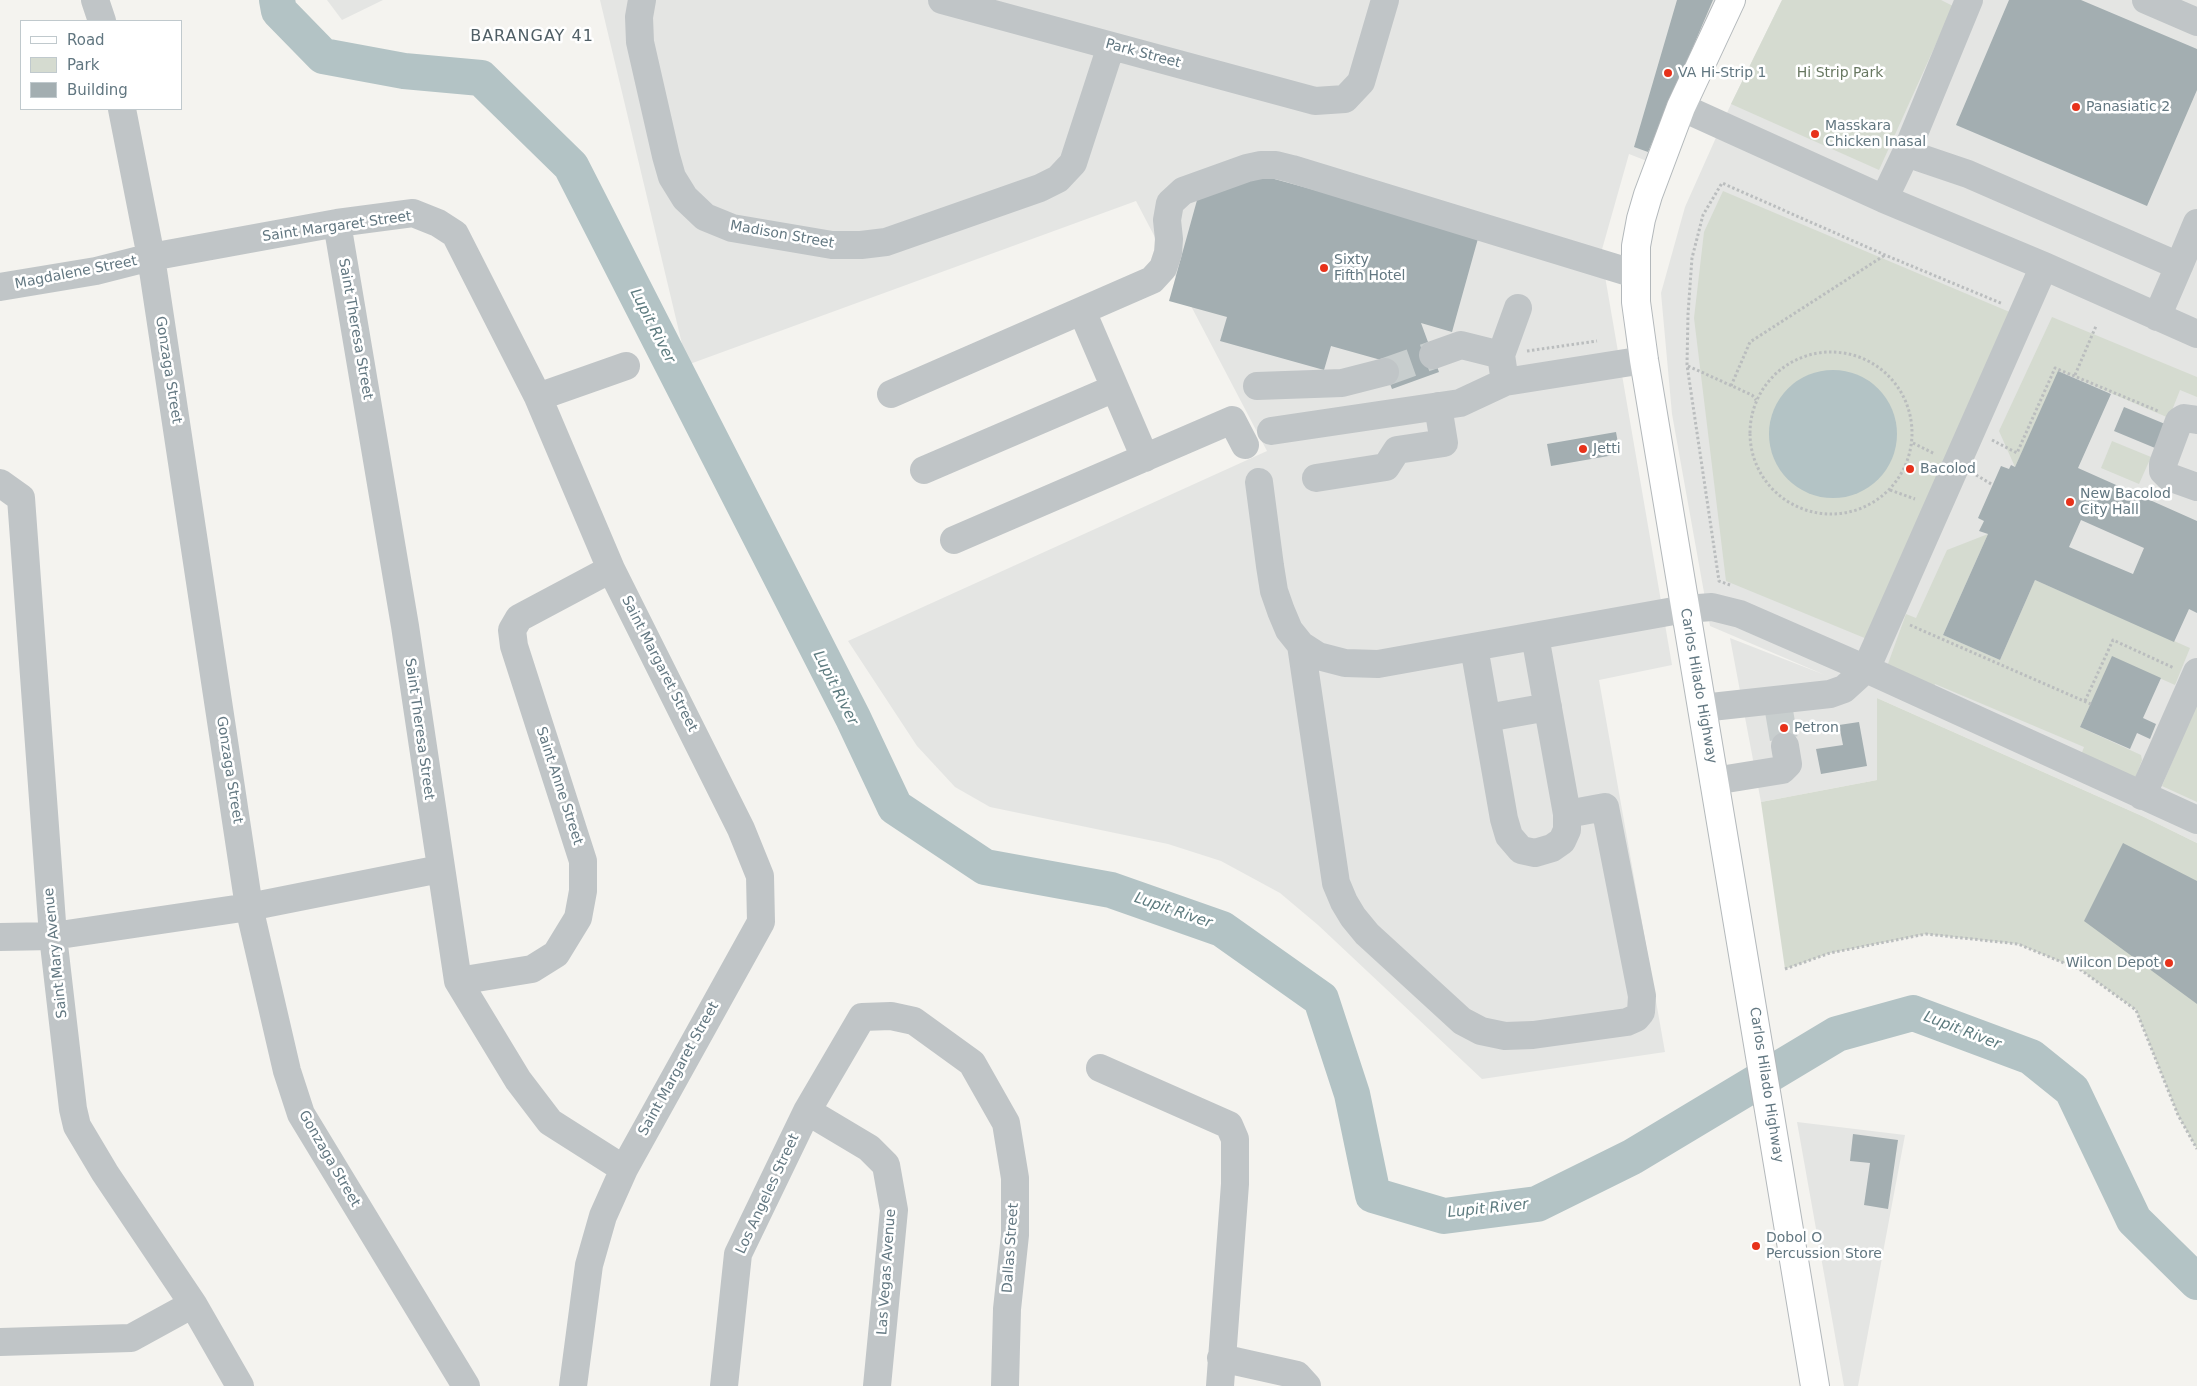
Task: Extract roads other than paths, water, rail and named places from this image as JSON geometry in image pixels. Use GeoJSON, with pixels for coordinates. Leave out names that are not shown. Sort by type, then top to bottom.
{"type":"FeatureCollection","features":[{"type":"Feature","properties":{"kind":"main road","name":"Carlos Hilado Highway"},"geometry":{"type":"LineString","coordinates":[[1731,0],[1682,107],[1641,219],[1636,246],[1636,302],[1685,609],[1750,988],[1815,1386]]}},
{"type":"Feature","properties":{"kind":"street"},"geometry":{"type":"LineString","coordinates":[[95,0],[102,20]]}},
{"type":"Feature","properties":{"kind":"street","name":"Madison Street"},"geometry":{"type":"LineString","coordinates":[[642,0],[639,17],[640,42],[672,177],[685,198],[705,217],[732,228],[832,245],[861,245],[886,242],[1040,188],[1058,179],[1073,163],[1111,46]]}},
{"type":"Feature","properties":{"kind":"street","name":"Park Street"},"geometry":{"type":"LineString","coordinates":[[942,0],[1315,101],[1345,99],[1361,82],[1385,0]]}},
{"type":"Feature","properties":{"kind":"street"},"geometry":{"type":"LineString","coordinates":[[1884,199],[1906,153],[1969,0]]}},
{"type":"Feature","properties":{"kind":"street"},"geometry":{"type":"LineString","coordinates":[[2146,0],[2197,22]]}},
{"type":"Feature","properties":{"kind":"street"},"geometry":{"type":"LineString","coordinates":[[1682,107],[1884,199],[2044,266],[2197,334]]}},
{"type":"Feature","properties":{"kind":"street","name":"Gonzaga Street"},"geometry":{"type":"LineString","coordinates":[[122,110],[151,257],[250,907],[287,1071],[301,1114],[466,1386]]}},
{"type":"Feature","properties":{"kind":"street"},"geometry":{"type":"LineString","coordinates":[[1906,153],[1968,174],[2179,266]]}},
{"type":"Feature","properties":{"kind":"street"},"geometry":{"type":"LineString","coordinates":[[891,394],[1152,280],[1163,268],[1168,253],[1167,220],[1170,203],[1183,192],[1247,168],[1262,165],[1276,165],[1292,169],[1635,274]]}},
{"type":"Feature","properties":{"kind":"street","name":"Saint Margaret Street"},"geometry":{"type":"LineString","coordinates":[[151,257],[337,224],[413,213],[438,223],[455,234],[538,397],[611,569],[741,829],[760,876],[761,922],[624,1169],[603,1216],[589,1265],[572,1386]]}},
{"type":"Feature","properties":{"kind":"street"},"geometry":{"type":"LineString","coordinates":[[2157,317],[2197,223]]}},
{"type":"Feature","properties":{"kind":"street","name":"Saint Theresa Street"},"geometry":{"type":"LineString","coordinates":[[337,224],[404,626],[458,981],[518,1080],[550,1122],[624,1169]]}},
{"type":"Feature","properties":{"kind":"street","name":"Magdalene Street"},"geometry":{"type":"LineString","coordinates":[[0,288],[96,271],[151,257]]}},
{"type":"Feature","properties":{"kind":"street"},"geometry":{"type":"LineString","coordinates":[[1702,708],[1779,705],[1830,694],[1844,689],[1866,669],[2044,266]]}},
{"type":"Feature","properties":{"kind":"street"},"geometry":{"type":"LineString","coordinates":[[1505,382],[1501,355],[1518,308]]}},
{"type":"Feature","properties":{"kind":"street"},"geometry":{"type":"LineString","coordinates":[[1082,311],[1145,458]]}},
{"type":"Feature","properties":{"kind":"street"},"geometry":{"type":"LineString","coordinates":[[1433,355],[1460,345],[1501,355]]}},
{"type":"Feature","properties":{"kind":"street"},"geometry":{"type":"LineString","coordinates":[[1271,431],[1460,403],[1505,382],[1644,360]]}},
{"type":"Feature","properties":{"kind":"street"},"geometry":{"type":"LineString","coordinates":[[538,397],[626,366]]}},
{"type":"Feature","properties":{"kind":"street"},"geometry":{"type":"LineString","coordinates":[[1257,386],[1342,383],[1386,372]]}},
{"type":"Feature","properties":{"kind":"street"},"geometry":{"type":"LineString","coordinates":[[924,470],[1115,388]]}},
{"type":"Feature","properties":{"kind":"street"},"geometry":{"type":"LineString","coordinates":[[1316,478],[1386,466],[1396,450],[1444,443],[1438,406]]}},
{"type":"Feature","properties":{"kind":"street"},"geometry":{"type":"LineString","coordinates":[[954,540],[1232,420],[1245,445]]}},
{"type":"Feature","properties":{"kind":"street"},"geometry":{"type":"LineString","coordinates":[[2188,421],[2164,464],[2164,471],[2169,477],[2197,487]]}},
{"type":"Feature","properties":{"kind":"street"},"geometry":{"type":"LineString","coordinates":[[1259,482],[1274,591],[1289,630],[1301,645],[1318,656],[1345,663],[1378,664],[1685,609],[1712,607],[1740,614],[1866,669],[2197,820]]}},
{"type":"Feature","properties":{"kind":"street","name":"Saint Mary Avenue"},"geometry":{"type":"LineString","coordinates":[[0,483],[21,498],[53,936],[73,1109],[77,1126],[105,1173],[193,1304],[240,1386]]}},
{"type":"Feature","properties":{"kind":"street","name":"Saint Anne Street"},"geometry":{"type":"LineString","coordinates":[[458,981],[532,969],[556,954],[578,918],[583,891],[583,861],[514,646],[512,630],[519,618],[611,569]]}},
{"type":"Feature","properties":{"kind":"street"},"geometry":{"type":"LineString","coordinates":[[1474,647],[1504,819],[1509,836],[1521,850],[1535,853],[1552,848],[1562,841],[1567,830],[1567,814],[1535,636]]}},
{"type":"Feature","properties":{"kind":"street"},"geometry":{"type":"LineString","coordinates":[[1301,645],[1336,883],[1344,902],[1367,934],[1462,1021],[1482,1031],[1505,1036],[1533,1035],[1627,1022],[1636,1018],[1641,1012],[1642,996],[1605,807],[1567,814]]}},
{"type":"Feature","properties":{"kind":"street"},"geometry":{"type":"LineString","coordinates":[[2142,796],[2196,675]]}},
{"type":"Feature","properties":{"kind":"street"},"geometry":{"type":"LineString","coordinates":[[1486,718],[1548,707]]}},
{"type":"Feature","properties":{"kind":"street"},"geometry":{"type":"LineString","coordinates":[[1714,782],[1782,770],[1788,764],[1785,746]]}},
{"type":"Feature","properties":{"kind":"street"},"geometry":{"type":"LineString","coordinates":[[0,938],[53,936],[250,907],[440,869]]}},
{"type":"Feature","properties":{"kind":"street","name":"Dallas Street"},"geometry":{"type":"LineString","coordinates":[[862,1017],[891,1016],[914,1022],[972,1063],[1006,1123],[1015,1178],[1015,1235],[1007,1309],[1005,1386]]}},
{"type":"Feature","properties":{"kind":"street","name":"Los Angeles Street"},"geometry":{"type":"LineString","coordinates":[[724,1386],[738,1254],[807,1111],[862,1017]]}},
{"type":"Feature","properties":{"kind":"street"},"geometry":{"type":"LineString","coordinates":[[1100,1068],[1229,1125],[1235,1140],[1236,1184],[1220,1386]]}},
{"type":"Feature","properties":{"kind":"street","name":"Las Vegas Avenue"},"geometry":{"type":"LineString","coordinates":[[807,1111],[869,1148],[886,1165],[894,1210],[877,1386]]}},
{"type":"Feature","properties":{"kind":"street"},"geometry":{"type":"LineString","coordinates":[[0,1342],[132,1338],[193,1304]]}},
{"type":"Feature","properties":{"kind":"street"},"geometry":{"type":"LineString","coordinates":[[1221,1358],[1297,1375],[1307,1386]]}},
{"type":"Feature","properties":{"kind":"waterway","name":"Lupit River"},"geometry":{"type":"LineString","coordinates":[[277,0],[279,11],[323,56],[404,71],[481,78],[571,166],[853,718],[895,807],[985,867],[1111,890],[1222,929],[1321,999],[1352,1094],[1373,1195],[1444,1216],[1537,1204],[1632,1157],[1837,1034],[1913,1013],[2031,1057],[2072,1090],[2134,1220],[2197,1282]]}},
{"type":"Feature","properties":{"kind":"tunnel"},"geometry":{"type":"LineString","coordinates":[[1385,372],[1433,355]]}},
{"type":"Feature","properties":{"kind":"tunnel"},"geometry":{"type":"LineString","coordinates":[[1779,711],[1785,746]]}},
{"type":"Feature","properties":{"kind":"place","name":"VA Hi-Strip 1"},"geometry":{"type":"Point","coordinates":[1668,73]}},
{"type":"Feature","properties":{"kind":"place","name":"Panasiatic 2"},"geometry":{"type":"Point","coordinates":[2076,107]}},
{"type":"Feature","properties":{"kind":"place","name":"Masskara Chicken Inasal"},"geometry":{"type":"Point","coordinates":[1815,134]}},
{"type":"Feature","properties":{"kind":"place","name":"Sixty Fifth Hotel"},"geometry":{"type":"Point","coordinates":[1324,268]}},
{"type":"Feature","properties":{"kind":"place","name":"Jetti"},"geometry":{"type":"Point","coordinates":[1583,449]}},
{"type":"Feature","properties":{"kind":"place","name":"Bacolod"},"geometry":{"type":"Point","coordinates":[1910,469]}},
{"type":"Feature","properties":{"kind":"place","name":"New Bacolod City Hall"},"geometry":{"type":"Point","coordinates":[2070,502]}},
{"type":"Feature","properties":{"kind":"place","name":"Petron"},"geometry":{"type":"Point","coordinates":[1784,728]}},
{"type":"Feature","properties":{"kind":"place","name":"Wilcon Depot"},"geometry":{"type":"Point","coordinates":[2169,963]}},
{"type":"Feature","properties":{"kind":"place","name":"Dobol O Percussion Store"},"geometry":{"type":"Point","coordinates":[1756,1246]}},
{"type":"Feature","properties":{"kind":"district","name":"BARANGAY 41"},"geometry":{"type":"Point","coordinates":[532,37]}},
{"type":"Feature","properties":{"kind":"park label","name":"Hi Strip Park"},"geometry":{"type":"Point","coordinates":[1840,73]}}]}
